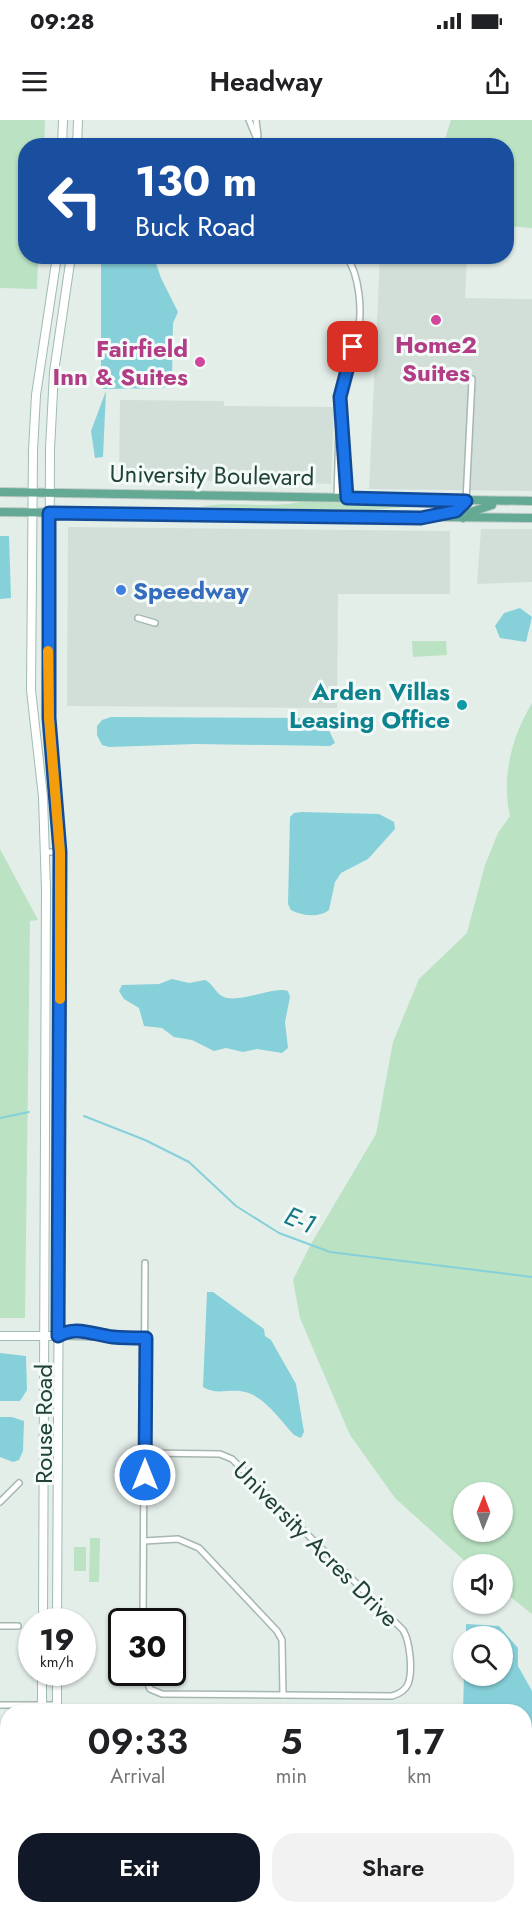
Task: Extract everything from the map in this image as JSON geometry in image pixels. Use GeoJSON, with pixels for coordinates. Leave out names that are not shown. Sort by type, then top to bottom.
{"type":"FeatureCollection","features":[{"type":"Feature","properties":{"kind":"main road","name":"University Boulevard"},"geometry":{"type":"LineString","coordinates":[[0,492],[532,501]]}},
{"type":"Feature","properties":{"kind":"main road"},"geometry":{"type":"LineString","coordinates":[[421,518],[456,511],[466,501]]}},
{"type":"Feature","properties":{"kind":"main road"},"geometry":{"type":"LineString","coordinates":[[463,518],[480,508],[505,501]]}},
{"type":"Feature","properties":{"kind":"main road","name":"University Boulevard"},"geometry":{"type":"LineString","coordinates":[[0,512],[532,518]]}},
{"type":"Feature","properties":{"kind":"street"},"geometry":{"type":"LineString","coordinates":[[62,138],[63,120]]}},
{"type":"Feature","properties":{"kind":"street"},"geometry":{"type":"LineString","coordinates":[[77,138],[78,120]]}},
{"type":"Feature","properties":{"kind":"street"},"geometry":{"type":"LineString","coordinates":[[249,120],[256,138]]}},
{"type":"Feature","properties":{"kind":"street"},"geometry":{"type":"LineString","coordinates":[[256,120],[258,138]]}},
{"type":"Feature","properties":{"kind":"street","name":"Rouse Road"},"geometry":{"type":"LineString","coordinates":[[43,1608],[46,852],[31,690],[32,492],[36,395],[56,264]]}},
{"type":"Feature","properties":{"kind":"street","name":"Rouse Road"},"geometry":{"type":"LineString","coordinates":[[57,1608],[60,852],[49,718],[49,492],[54,372],[70,264]]}},
{"type":"Feature","properties":{"kind":"street"},"geometry":{"type":"LineString","coordinates":[[342,497],[342,380],[358,334],[358,283],[352,264]]}},
{"type":"Feature","properties":{"kind":"street"},"geometry":{"type":"LineString","coordinates":[[466,501],[472,379]]}},
{"type":"Feature","properties":{"kind":"street"},"geometry":{"type":"LineString","coordinates":[[341,419],[342,497]]}},
{"type":"Feature","properties":{"kind":"street"},"geometry":{"type":"LineString","coordinates":[[138,618],[155,623]]}},
{"type":"Feature","properties":{"kind":"street"},"geometry":{"type":"LineString","coordinates":[[46,852],[60,852]]}},
{"type":"Feature","properties":{"kind":"street"},"geometry":{"type":"LineString","coordinates":[[143,1608],[145,1263]]}},
{"type":"Feature","properties":{"kind":"street"},"geometry":{"type":"LineString","coordinates":[[0,1336],[94,1335],[146,1338]]}},
{"type":"Feature","properties":{"kind":"street","name":"University Acres Drive"},"geometry":{"type":"LineString","coordinates":[[145,1453],[220,1454],[232,1459],[408,1638],[408,1684],[402,1692],[392,1696],[162,1694],[148,1686]]}},
{"type":"Feature","properties":{"kind":"street"},"geometry":{"type":"LineString","coordinates":[[0,1502],[19,1483]]}},
{"type":"Feature","properties":{"kind":"street"},"geometry":{"type":"LineString","coordinates":[[144,1541],[178,1539],[188,1541],[199,1548],[277,1631],[282,1640],[283,1695]]}},
{"type":"Feature","properties":{"kind":"street"},"geometry":{"type":"LineString","coordinates":[[0,1626],[18,1626]]}},
{"type":"Feature","properties":{"kind":"street"},"geometry":{"type":"LineString","coordinates":[[42,1686],[42,1704]]}},
{"type":"Feature","properties":{"kind":"street"},"geometry":{"type":"LineString","coordinates":[[57,1686],[57,1704]]}},
{"type":"Feature","properties":{"kind":"shaded area"},"geometry":{"type":"Polygon","coordinates":[[[380,264],[467,264],[465,298],[532,299],[532,491],[369,489],[380,264]]]}},
{"type":"Feature","properties":{"kind":"shaded area"},"geometry":{"type":"Polygon","coordinates":[[[120,400],[224,401],[224,406],[334,407],[331,484],[119,478],[120,400]]]}},
{"type":"Feature","properties":{"kind":"shaded area"},"geometry":{"type":"Polygon","coordinates":[[[68,527],[450,531],[450,594],[338,594],[337,708],[67,706],[68,527]]]}},
{"type":"Feature","properties":{"kind":"shaded area"},"geometry":{"type":"Polygon","coordinates":[[[481,529],[532,529],[532,582],[477,584],[481,529]]]}},
{"type":"Feature","properties":{"kind":"green space"},"geometry":{"type":"Polygon","coordinates":[[[0,120],[45,120],[44,138],[18,138],[18,264],[38,264],[37,289],[0,288],[0,120]]]}},
{"type":"Feature","properties":{"kind":"green space"},"geometry":{"type":"Polygon","coordinates":[[[451,120],[532,120],[532,228],[514,227],[514,138],[445,138],[451,120]]]}},
{"type":"Feature","properties":{"kind":"green space"},"geometry":{"type":"Polygon","coordinates":[[[304,501],[409,507],[369,510],[200,507],[226,504],[278,505],[304,501]]]}},
{"type":"Feature","properties":{"kind":"green space"},"geometry":{"type":"Polygon","coordinates":[[[412,641],[446,641],[447,655],[413,657],[412,641]]]}},
{"type":"Feature","properties":{"kind":"green space"},"geometry":{"type":"Polygon","coordinates":[[[532,703],[532,1614],[513,1599],[513,1554],[457,1554],[395,1498],[350,1435],[300,1318],[293,1280],[311,1244],[376,1134],[393,1042],[419,979],[467,933],[485,865],[498,833],[510,816],[508,772],[519,729],[532,703]]]}},
{"type":"Feature","properties":{"kind":"green space"},"geometry":{"type":"Polygon","coordinates":[[[0,849],[38,920],[30,921],[25,1318],[0,1318],[0,849]]]}},
{"type":"Feature","properties":{"kind":"green space"},"geometry":{"type":"Polygon","coordinates":[[[90,1538],[100,1538],[99,1582],[89,1582],[90,1538]]]}},
{"type":"Feature","properties":{"kind":"green space"},"geometry":{"type":"Polygon","coordinates":[[[74,1547],[86,1547],[86,1571],[74,1571],[74,1547]]]}},
{"type":"Feature","properties":{"kind":"water"},"geometry":{"type":"Polygon","coordinates":[[[101,264],[156,264],[178,312],[173,323],[172,379],[164,388],[103,389],[101,378],[101,264]]]}},
{"type":"Feature","properties":{"kind":"water"},"geometry":{"type":"Polygon","coordinates":[[[106,391],[103,457],[95,458],[91,431],[106,391]]]}},
{"type":"Feature","properties":{"kind":"water"},"geometry":{"type":"Polygon","coordinates":[[[0,536],[9,536],[11,598],[0,599],[0,536]]]}},
{"type":"Feature","properties":{"kind":"water"},"geometry":{"type":"Polygon","coordinates":[[[520,608],[532,617],[526,642],[500,638],[495,626],[504,613],[520,608]]]}},
{"type":"Feature","properties":{"kind":"water"},"geometry":{"type":"Polygon","coordinates":[[[111,717],[313,718],[325,722],[335,743],[330,746],[196,744],[109,747],[102,745],[97,735],[97,726],[102,720],[111,717]]]}},
{"type":"Feature","properties":{"kind":"water"},"geometry":{"type":"Polygon","coordinates":[[[294,813],[379,814],[394,822],[395,829],[368,859],[341,873],[335,882],[329,910],[315,915],[295,912],[288,904],[290,817],[294,813]]]}},
{"type":"Feature","properties":{"kind":"water"},"geometry":{"type":"Polygon","coordinates":[[[172,979],[189,983],[205,980],[220,995],[227,998],[276,990],[288,991],[290,997],[285,1022],[288,1048],[282,1053],[257,1049],[243,1052],[226,1048],[214,1051],[192,1040],[174,1037],[162,1028],[144,1026],[139,1008],[124,999],[119,991],[122,985],[159,984],[172,979]]]}},
{"type":"Feature","properties":{"kind":"water"},"geometry":{"type":"Polygon","coordinates":[[[207,1292],[213,1292],[264,1329],[265,1336],[271,1340],[296,1384],[304,1432],[301,1438],[294,1435],[272,1410],[252,1394],[239,1391],[214,1391],[203,1387],[207,1292]]]}},
{"type":"Feature","properties":{"kind":"water"},"geometry":{"type":"Polygon","coordinates":[[[0,1353],[26,1356],[27,1390],[20,1401],[0,1401],[0,1353]]]}},
{"type":"Feature","properties":{"kind":"water"},"geometry":{"type":"Polygon","coordinates":[[[0,1417],[12,1417],[24,1421],[23,1451],[19,1460],[13,1462],[0,1457],[0,1417]]]}},
{"type":"Feature","properties":{"kind":"water"},"geometry":{"type":"Polygon","coordinates":[[[466,1624],[499,1626],[466,1626],[466,1624]]]}},
{"type":"Feature","properties":{"kind":"water"},"geometry":{"type":"Polygon","coordinates":[[[513,1642],[518,1648],[518,1666],[532,1691],[532,1704],[463,1704],[464,1686],[513,1686],[513,1642]]]}},
{"type":"Feature","properties":{"kind":"waterway","name":"E-1"},"geometry":{"type":"LineString","coordinates":[[0,1118],[29,1112]]}},
{"type":"Feature","properties":{"kind":"waterway","name":"E-1"},"geometry":{"type":"LineString","coordinates":[[84,1116],[145,1140],[189,1162],[236,1206],[279,1233],[330,1252],[532,1277]]}},
{"type":"Feature","properties":{"kind":"slow traffic"},"geometry":{"type":"LineString","coordinates":[[48,651],[49,718],[60,852],[60,999]]}},
{"type":"Feature","properties":{"kind":"place","name":"Home2 Suites"},"geometry":{"type":"Point","coordinates":[436,320]}},
{"type":"Feature","properties":{"kind":"place","name":"Fairfield Inn & Suites"},"geometry":{"type":"Point","coordinates":[200,362]}},
{"type":"Feature","properties":{"kind":"place","name":"Speedway"},"geometry":{"type":"Point","coordinates":[121,590]}},
{"type":"Feature","properties":{"kind":"place","name":"Arden Villas Leasing Office"},"geometry":{"type":"Point","coordinates":[462,705]}},
{"type":"Feature","properties":{"kind":"route"},"geometry":{"type":"LineString","coordinates":[[145,1475],[146,1338],[110,1337],[94,1331],[66,1331],[58,1336],[60,852],[49,718],[49,513],[421,518],[456,511],[466,501],[347,498],[340,397],[342,380],[353,347]]}}]}
